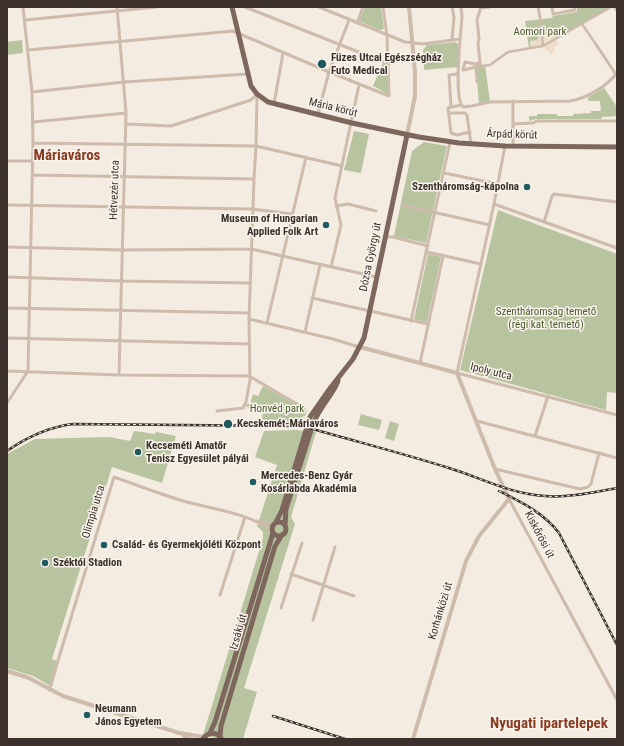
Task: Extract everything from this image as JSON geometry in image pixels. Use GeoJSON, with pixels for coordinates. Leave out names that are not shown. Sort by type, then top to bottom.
{"type":"FeatureCollection","features":[{"type":"Feature","properties":{"kind":"main road"},"geometry":{"type":"LineString","coordinates":[[232,7],[251,86],[257,94]]}},
{"type":"Feature","properties":{"kind":"main road","name":"Mária körút"},"geometry":{"type":"LineString","coordinates":[[257,94],[268,102],[274,104],[407,135]]}},
{"type":"Feature","properties":{"kind":"main road","name":"Árpád körút"},"geometry":{"type":"LineString","coordinates":[[407,135],[450,142],[505,146],[617,147]]}},
{"type":"Feature","properties":{"kind":"main road","name":"Dózsa György út"},"geometry":{"type":"LineString","coordinates":[[314,415],[331,387],[353,359],[364,338],[407,135]]}},
{"type":"Feature","properties":{"kind":"main road"},"geometry":{"type":"LineString","coordinates":[[314,415],[286,509],[286,530],[282,535],[278,536],[273,533],[272,526],[280,516],[306,428],[314,415]]}},
{"type":"Feature","properties":{"kind":"main road"},"geometry":{"type":"LineString","coordinates":[[275,522],[281,522],[285,525]]}},
{"type":"Feature","properties":{"kind":"main road","name":"Izsáki út"},"geometry":{"type":"LineString","coordinates":[[210,733],[220,707],[273,533]]}},
{"type":"Feature","properties":{"kind":"main road","name":"Izsáki út"},"geometry":{"type":"LineString","coordinates":[[221,738],[221,726],[275,546],[282,535]]}},
{"type":"Feature","properties":{"kind":"main road"},"geometry":{"type":"LineString","coordinates":[[203,738],[210,733],[217,734],[221,738]]}},
{"type":"Feature","properties":{"kind":"street"},"geometry":{"type":"LineString","coordinates":[[7,403],[28,371],[33,122],[32,92],[23,7]]}},
{"type":"Feature","properties":{"kind":"street"},"geometry":{"type":"LineString","coordinates":[[25,20],[117,9],[157,7]]}},
{"type":"Feature","properties":{"kind":"street"},"geometry":{"type":"LineString","coordinates":[[245,7],[389,64]]}},
{"type":"Feature","properties":{"kind":"street"},"geometry":{"type":"LineString","coordinates":[[319,7],[387,36],[412,44],[460,39]]}},
{"type":"Feature","properties":{"kind":"street"},"geometry":{"type":"LineString","coordinates":[[357,23],[363,7]]}},
{"type":"Feature","properties":{"kind":"street"},"geometry":{"type":"LineString","coordinates":[[28,50],[233,31],[359,85],[389,96],[389,64],[383,7]]}},
{"type":"Feature","properties":{"kind":"street"},"geometry":{"type":"LineString","coordinates":[[407,135],[415,96],[415,72],[409,7]]}},
{"type":"Feature","properties":{"kind":"street"},"geometry":{"type":"LineString","coordinates":[[452,7],[452,40]]}},
{"type":"Feature","properties":{"kind":"street"},"geometry":{"type":"LineString","coordinates":[[461,7],[462,14],[458,74],[461,104]]}},
{"type":"Feature","properties":{"kind":"street"},"geometry":{"type":"LineString","coordinates":[[481,65],[477,19],[480,8],[490,7]]}},
{"type":"Feature","properties":{"kind":"street"},"geometry":{"type":"LineString","coordinates":[[538,7],[543,46]]}},
{"type":"Feature","properties":{"kind":"street"},"geometry":{"type":"LineString","coordinates":[[552,7],[553,14],[575,10],[574,7]]}},
{"type":"Feature","properties":{"kind":"street"},"geometry":{"type":"LineString","coordinates":[[481,65],[464,70],[464,62],[490,65],[508,52],[543,46],[611,7]]}},
{"type":"Feature","properties":{"kind":"street","name":"Hétvezér utca"},"geometry":{"type":"LineString","coordinates":[[117,9],[126,113],[119,375]]}},
{"type":"Feature","properties":{"kind":"street"},"geometry":{"type":"LineString","coordinates":[[453,15],[462,14]]}},
{"type":"Feature","properties":{"kind":"street"},"geometry":{"type":"LineString","coordinates":[[318,114],[330,72],[349,20]]}},
{"type":"Feature","properties":{"kind":"street"},"geometry":{"type":"LineString","coordinates":[[451,107],[461,104],[466,107],[490,102],[559,102],[580,99],[609,81],[617,75],[582,24]]}},
{"type":"Feature","properties":{"kind":"street"},"geometry":{"type":"LineString","coordinates":[[274,104],[283,53]]}},
{"type":"Feature","properties":{"kind":"street"},"geometry":{"type":"LineString","coordinates":[[476,67],[477,82]]}},
{"type":"Feature","properties":{"kind":"street"},"geometry":{"type":"LineString","coordinates":[[32,92],[124,82],[248,74]]}},
{"type":"Feature","properties":{"kind":"street"},"geometry":{"type":"LineString","coordinates":[[458,74],[448,76],[451,107],[448,108],[450,133],[457,135],[470,132]]}},
{"type":"Feature","properties":{"kind":"street"},"geometry":{"type":"LineString","coordinates":[[331,267],[341,226],[335,198],[359,85]]}},
{"type":"Feature","properties":{"kind":"street"},"geometry":{"type":"LineString","coordinates":[[126,124],[171,126],[251,100],[257,94]]}},
{"type":"Feature","properties":{"kind":"street"},"geometry":{"type":"LineString","coordinates":[[217,411],[238,409],[244,406],[249,385],[249,313],[257,94]]}},
{"type":"Feature","properties":{"kind":"street"},"geometry":{"type":"LineString","coordinates":[[513,101],[513,146]]}},
{"type":"Feature","properties":{"kind":"street"},"geometry":{"type":"LineString","coordinates":[[33,122],[126,113]]}},
{"type":"Feature","properties":{"kind":"street"},"geometry":{"type":"LineString","coordinates":[[449,113],[464,113],[468,115],[471,144]]}},
{"type":"Feature","properties":{"kind":"street"},"geometry":{"type":"LineString","coordinates":[[514,124],[533,123],[537,121],[617,120]]}},
{"type":"Feature","properties":{"kind":"street"},"geometry":{"type":"LineString","coordinates":[[411,321],[450,142]]}},
{"type":"Feature","properties":{"kind":"street"},"geometry":{"type":"LineString","coordinates":[[33,143],[256,146],[342,166]]}},
{"type":"Feature","properties":{"kind":"street"},"geometry":{"type":"LineString","coordinates":[[457,373],[490,225],[505,146]]}},
{"type":"Feature","properties":{"kind":"street"},"geometry":{"type":"LineString","coordinates":[[267,324],[306,157]]}},
{"type":"Feature","properties":{"kind":"street"},"geometry":{"type":"LineString","coordinates":[[7,161],[33,161]]}},
{"type":"Feature","properties":{"kind":"street"},"geometry":{"type":"LineString","coordinates":[[444,173],[498,184]]}},
{"type":"Feature","properties":{"kind":"street"},"geometry":{"type":"LineString","coordinates":[[33,175],[125,178],[254,179]]}},
{"type":"Feature","properties":{"kind":"street"},"geometry":{"type":"LineString","coordinates":[[544,222],[552,196],[554,194],[617,202]]}},
{"type":"Feature","properties":{"kind":"street"},"geometry":{"type":"LineString","coordinates":[[336,206],[348,204],[376,212]]}},
{"type":"Feature","properties":{"kind":"street"},"geometry":{"type":"LineString","coordinates":[[494,204],[617,248]]}},
{"type":"Feature","properties":{"kind":"street"},"geometry":{"type":"LineString","coordinates":[[7,205],[252,209],[292,214]]}},
{"type":"Feature","properties":{"kind":"street"},"geometry":{"type":"LineString","coordinates":[[402,205],[490,225]]}},
{"type":"Feature","properties":{"kind":"street"},"geometry":{"type":"LineString","coordinates":[[386,237],[393,237],[428,246]]}},
{"type":"Feature","properties":{"kind":"street"},"geometry":{"type":"LineString","coordinates":[[7,247],[122,250],[251,249],[377,277]]}},
{"type":"Feature","properties":{"kind":"street"},"geometry":{"type":"LineString","coordinates":[[426,252],[481,264]]}},
{"type":"Feature","properties":{"kind":"street"},"geometry":{"type":"LineString","coordinates":[[420,363],[444,256]]}},
{"type":"Feature","properties":{"kind":"street"},"geometry":{"type":"LineString","coordinates":[[305,332],[320,265]]}},
{"type":"Feature","properties":{"kind":"street"},"geometry":{"type":"LineString","coordinates":[[7,277],[250,283]]}},
{"type":"Feature","properties":{"kind":"street"},"geometry":{"type":"LineString","coordinates":[[312,298],[428,324]]}},
{"type":"Feature","properties":{"kind":"street"},"geometry":{"type":"LineString","coordinates":[[7,308],[249,313]]}},
{"type":"Feature","properties":{"kind":"street"},"geometry":{"type":"LineString","coordinates":[[249,319],[360,347]]}},
{"type":"Feature","properties":{"kind":"street"},"geometry":{"type":"LineString","coordinates":[[7,338],[249,344]]}},
{"type":"Feature","properties":{"kind":"street","name":"Ipoly utca"},"geometry":{"type":"LineString","coordinates":[[360,347],[617,415]]}},
{"type":"Feature","properties":{"kind":"street"},"geometry":{"type":"LineString","coordinates":[[7,371],[119,375],[250,376],[304,408]]}},
{"type":"Feature","properties":{"kind":"street","name":"Kiskőrösi út"},"geometry":{"type":"LineString","coordinates":[[457,373],[509,499],[617,700]]}},
{"type":"Feature","properties":{"kind":"street"},"geometry":{"type":"LineString","coordinates":[[535,436],[548,396]]}},
{"type":"Feature","properties":{"kind":"street"},"geometry":{"type":"LineString","coordinates":[[477,421],[617,458]]}},
{"type":"Feature","properties":{"kind":"street"},"geometry":{"type":"LineString","coordinates":[[496,469],[580,489],[588,487],[591,484],[599,453]]}},
{"type":"Feature","properties":{"kind":"street","name":"Olimpia utca"},"geometry":{"type":"LineString","coordinates":[[49,690],[114,477],[182,500],[245,517],[264,525],[273,533]]}},
{"type":"Feature","properties":{"kind":"street","name":"Korhánközi út"},"geometry":{"type":"LineString","coordinates":[[413,739],[466,561],[479,536],[509,499]]}},
{"type":"Feature","properties":{"kind":"street"},"geometry":{"type":"LineString","coordinates":[[220,595],[245,517]]}},
{"type":"Feature","properties":{"kind":"street","name":"Olimpia utca"},"geometry":{"type":"LineString","coordinates":[[252,520],[268,523],[275,522]]}},
{"type":"Feature","properties":{"kind":"street"},"geometry":{"type":"LineString","coordinates":[[281,608],[302,543]]}},
{"type":"Feature","properties":{"kind":"street"},"geometry":{"type":"LineString","coordinates":[[313,620],[335,547]]}},
{"type":"Feature","properties":{"kind":"street"},"geometry":{"type":"LineString","coordinates":[[292,574],[354,596]]}},
{"type":"Feature","properties":{"kind":"street"},"geometry":{"type":"LineString","coordinates":[[7,671],[29,678],[49,690],[63,696],[179,733],[203,738]]}},
{"type":"Feature","properties":{"kind":"street"},"geometry":{"type":"LineString","coordinates":[[179,733],[190,739]]}},
{"type":"Feature","properties":{"kind":"green space"},"geometry":{"type":"Polygon","coordinates":[[[365,7],[381,7],[384,29],[380,30],[359,21],[365,7]]]}},
{"type":"Feature","properties":{"kind":"green space","name":"Aomori park"},"geometry":{"type":"Polygon","coordinates":[[[577,7],[609,8],[543,46],[529,48],[525,21],[552,18],[553,16],[577,12],[577,7]]]}},
{"type":"Feature","properties":{"kind":"green space"},"geometry":{"type":"Polygon","coordinates":[[[22,40],[23,53],[7,55],[7,42],[22,40]]]}},
{"type":"Feature","properties":{"kind":"green space"},"geometry":{"type":"Polygon","coordinates":[[[455,42],[459,47],[457,67],[424,70],[423,50],[427,45],[455,42]]]}},
{"type":"Feature","properties":{"kind":"green space"},"geometry":{"type":"Polygon","coordinates":[[[383,63],[388,65],[388,94],[373,86],[383,63]]]}},
{"type":"Feature","properties":{"kind":"green space"},"geometry":{"type":"Polygon","coordinates":[[[485,65],[490,102],[479,104],[476,67],[485,65]]]}},
{"type":"Feature","properties":{"kind":"green space"},"geometry":{"type":"Polygon","coordinates":[[[604,88],[617,107],[617,116],[602,117],[601,119],[536,119],[529,121],[529,116],[537,116],[537,114],[573,116],[573,114],[601,111],[600,101],[589,101],[587,98],[604,88]]]}},
{"type":"Feature","properties":{"kind":"green space"},"geometry":{"type":"Polygon","coordinates":[[[354,131],[369,134],[361,173],[344,170],[354,131]]]}},
{"type":"Feature","properties":{"kind":"green space"},"geometry":{"type":"Polygon","coordinates":[[[424,142],[447,146],[426,243],[394,236],[412,151],[424,142]]]}},
{"type":"Feature","properties":{"kind":"green space","name":"Szentháromság temető (régi kat. temető)"},"geometry":{"type":"Polygon","coordinates":[[[498,210],[617,254],[617,393],[607,392],[606,410],[460,370],[498,210]]]}},
{"type":"Feature","properties":{"kind":"green space"},"geometry":{"type":"Polygon","coordinates":[[[428,254],[441,257],[427,322],[414,319],[428,254]]]}},
{"type":"Feature","properties":{"kind":"green space","name":"Honvéd park"},"geometry":{"type":"Polygon","coordinates":[[[263,386],[307,411],[305,416],[302,417],[302,424],[262,422],[263,409],[246,407],[247,404],[250,404],[253,394],[258,396],[263,386]]]}},
{"type":"Feature","properties":{"kind":"green space"},"geometry":{"type":"Polygon","coordinates":[[[361,414],[382,420],[379,430],[358,425],[361,414]]]}},
{"type":"Feature","properties":{"kind":"green space"},"geometry":{"type":"Polygon","coordinates":[[[390,421],[399,424],[394,441],[385,438],[390,421]]]}},
{"type":"Feature","properties":{"kind":"green space"},"geometry":{"type":"Polygon","coordinates":[[[297,430],[316,432],[291,517],[295,524],[244,688],[257,692],[243,739],[219,739],[203,735],[263,538],[263,532],[257,526],[277,465],[255,457],[264,431],[297,430]]]}},
{"type":"Feature","properties":{"kind":"green space","name":"Széktói Stadion"},"geometry":{"type":"Polygon","coordinates":[[[134,431],[155,434],[156,432],[176,436],[162,483],[112,467],[52,659],[59,662],[52,687],[33,676],[7,668],[7,454],[35,439],[109,437],[130,441],[134,431]]]}},
{"type":"Feature","properties":{"kind":"shaded area"},"geometry":{"type":"Polygon","coordinates":[[[550,34],[555,36],[559,44],[553,48],[555,51],[549,55],[549,51],[547,51],[544,47],[531,49],[530,41],[537,40],[540,35],[550,34]]]}},
{"type":"Feature","properties":{"kind":"railway"},"geometry":{"type":"LineString","coordinates":[[7,451],[38,433],[64,425],[73,424],[306,427],[461,472],[508,489],[532,495],[563,496],[617,488]]}},
{"type":"Feature","properties":{"kind":"railway"},"geometry":{"type":"LineString","coordinates":[[499,491],[539,514],[559,533],[617,645]]}},
{"type":"Feature","properties":{"kind":"railway"},"geometry":{"type":"LineString","coordinates":[[273,716],[345,739]]}},
{"type":"Feature","properties":{"kind":"place","name":"Füzes Utcai Egészségház Futo Medical"},"geometry":{"type":"Point","coordinates":[322,64]}},
{"type":"Feature","properties":{"kind":"place","name":"Szentháromság-kápolna"},"geometry":{"type":"Point","coordinates":[527,187]}},
{"type":"Feature","properties":{"kind":"place","name":"Museum of Hungarian Applied Folk Art"},"geometry":{"type":"Point","coordinates":[326,225]}},
{"type":"Feature","properties":{"kind":"place","name":"Kecskemét-Máriaváros"},"geometry":{"type":"Point","coordinates":[228,424]}},
{"type":"Feature","properties":{"kind":"place","name":"Kecseméti Amatőr Tenisz Egyesület pályái"},"geometry":{"type":"Point","coordinates":[138,452]}},
{"type":"Feature","properties":{"kind":"place","name":"Mercedes-Benz Gyár Kosárlabda Akadémia"},"geometry":{"type":"Point","coordinates":[253,482]}},
{"type":"Feature","properties":{"kind":"place","name":"Család- és Gyermekjóléti Központ"},"geometry":{"type":"Point","coordinates":[104,545]}},
{"type":"Feature","properties":{"kind":"place","name":"Széktói Stadion"},"geometry":{"type":"Point","coordinates":[45,563]}},
{"type":"Feature","properties":{"kind":"place","name":"Neumann János Egyetem"},"geometry":{"type":"Point","coordinates":[87,715]}},
{"type":"Feature","properties":{"kind":"district","name":"Máriaváros"},"geometry":{"type":"Point","coordinates":[67,156]}},
{"type":"Feature","properties":{"kind":"district","name":"Nyugati ipartelepek"},"geometry":{"type":"Point","coordinates":[549,724]}}]}
